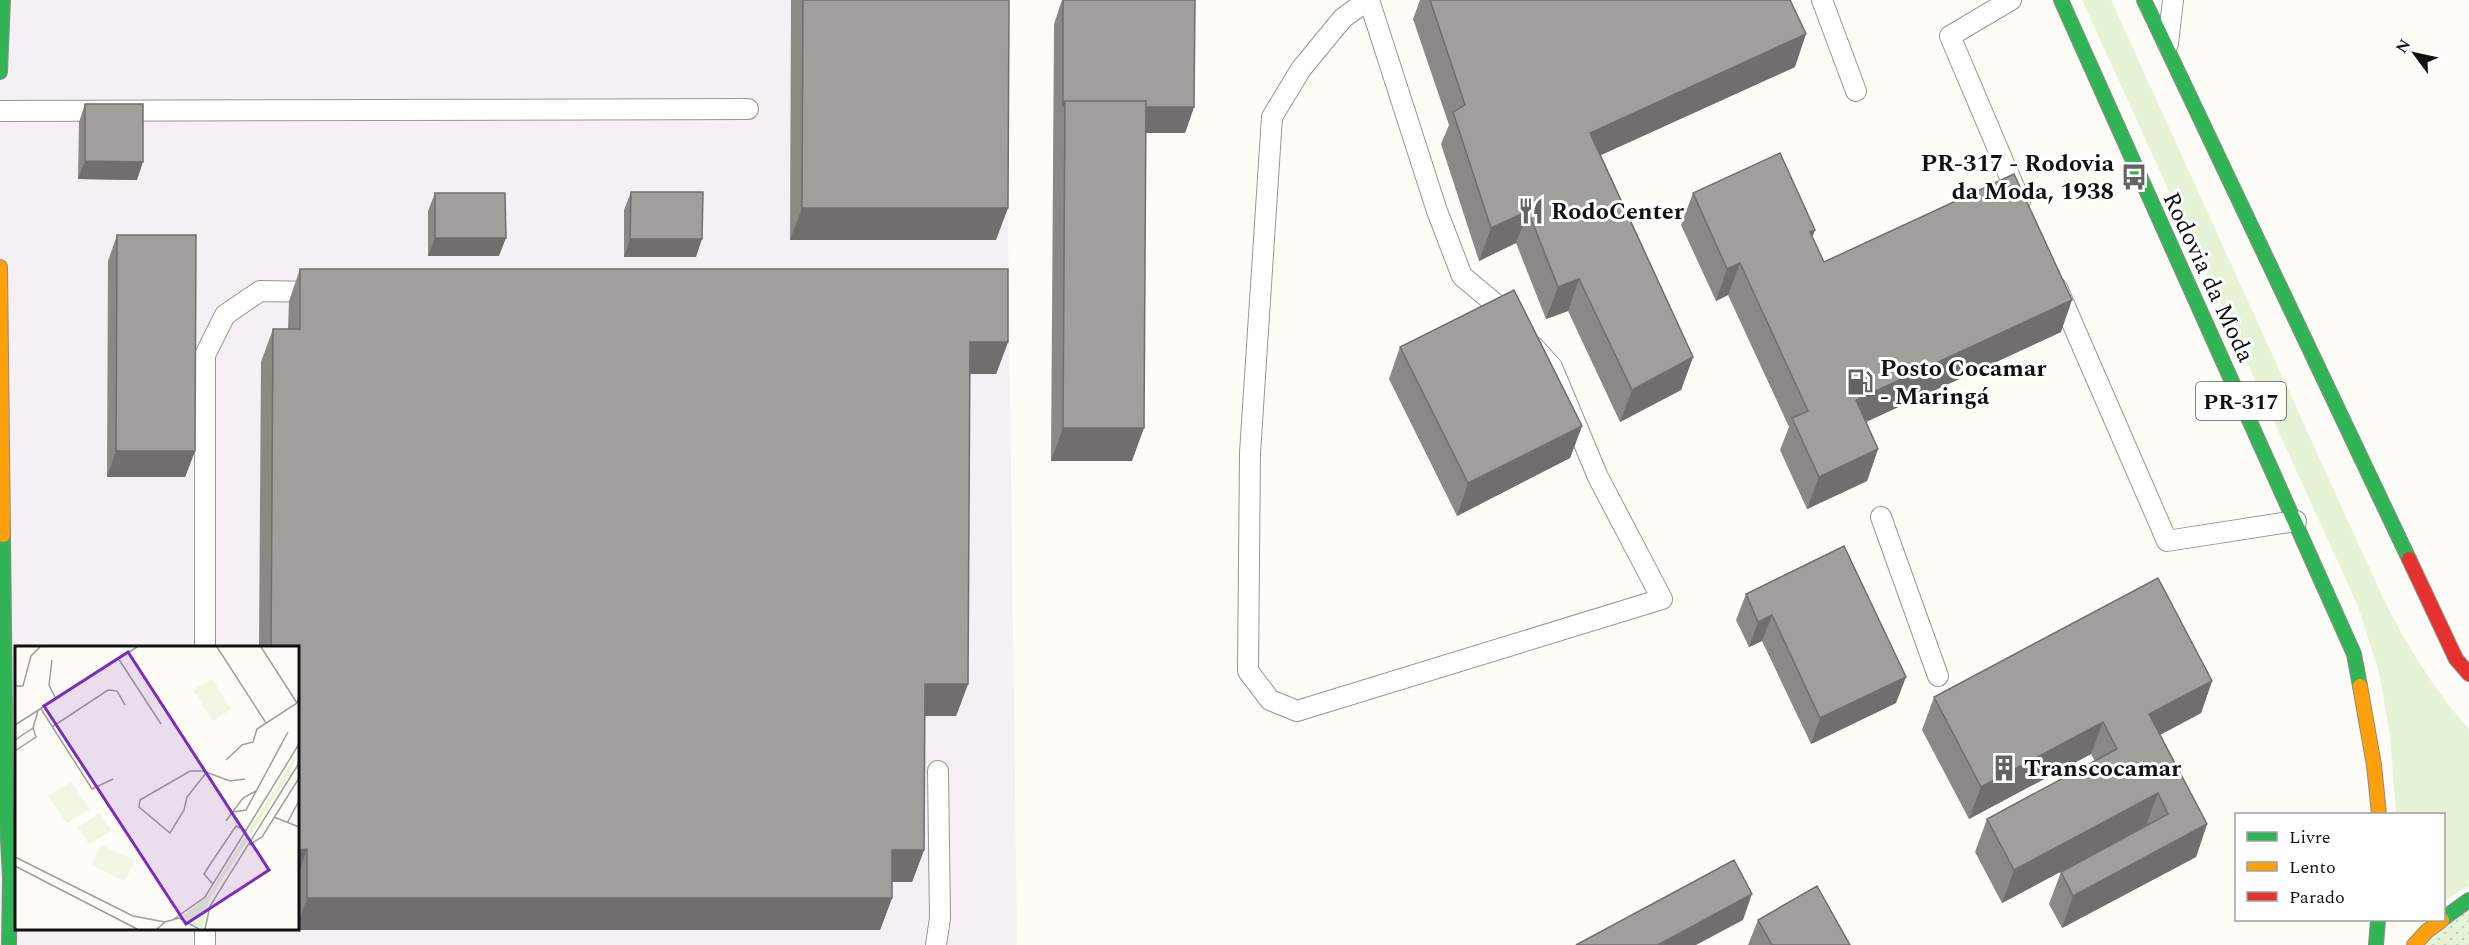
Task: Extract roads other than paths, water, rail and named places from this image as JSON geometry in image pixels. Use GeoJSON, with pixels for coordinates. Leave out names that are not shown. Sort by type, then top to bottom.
{"type":"FeatureCollection","features":[{"type":"Feature","properties":{"kind":"main road"},"geometry":{"type":"LineString","coordinates":[[0,72],[3,0]]}},
{"type":"Feature","properties":{"kind":"main road","name":"Rodovia da Moda"},"geometry":{"type":"LineString","coordinates":[[2061,0],[2354,654],[2374,765],[2379,813]]}},
{"type":"Feature","properties":{"kind":"main road","name":"PR-317"},"geometry":{"type":"LineString","coordinates":[[2144,0],[2456,659],[2469,674]]}},
{"type":"Feature","properties":{"kind":"main road"},"geometry":{"type":"LineString","coordinates":[[0,267],[3,819],[10,878],[9,945]]}},
{"type":"Feature","properties":{"kind":"main road"},"geometry":{"type":"LineString","coordinates":[[2445,918],[2469,900]]}},
{"type":"Feature","properties":{"kind":"main road"},"geometry":{"type":"LineString","coordinates":[[2376,945],[2378,921]]}},
{"type":"Feature","properties":{"kind":"main road"},"geometry":{"type":"LineString","coordinates":[[2414,945],[2440,921]]}},
{"type":"Feature","properties":{"kind":"lane"},"geometry":{"type":"LineString","coordinates":[[1368,0],[1437,211],[1462,276],[1499,307],[1552,367],[1598,477],[1662,599],[1297,711],[1270,700],[1248,671],[1250,453],[1272,117],[1301,69],[1343,18],[1368,0]]}},
{"type":"Feature","properties":{"kind":"lane"},"geometry":{"type":"LineString","coordinates":[[1822,0],[1856,91]]}},
{"type":"Feature","properties":{"kind":"lane"},"geometry":{"type":"LineString","coordinates":[[2011,0],[1950,36],[2029,221]]}},
{"type":"Feature","properties":{"kind":"lane"},"geometry":{"type":"LineString","coordinates":[[2167,49],[2173,0]]}},
{"type":"Feature","properties":{"kind":"lane"},"geometry":{"type":"LineString","coordinates":[[0,111],[748,109]]}},
{"type":"Feature","properties":{"kind":"lane"},"geometry":{"type":"LineString","coordinates":[[2052,276],[2167,540],[2296,521]]}},
{"type":"Feature","properties":{"kind":"lane"},"geometry":{"type":"LineString","coordinates":[[205,646],[205,356],[225,315],[260,291],[341,292]]}},
{"type":"Feature","properties":{"kind":"lane"},"geometry":{"type":"LineString","coordinates":[[1881,517],[1938,676]]}},
{"type":"Feature","properties":{"kind":"lane"},"geometry":{"type":"LineString","coordinates":[[936,945],[940,918],[938,771]]}},
{"type":"Feature","properties":{"kind":"place","name":"PR-317 - Rodovia da Moda, 1938"},"geometry":{"type":"Point","coordinates":[2134,177]}},
{"type":"Feature","properties":{"kind":"place","name":"RodoCenter"},"geometry":{"type":"Point","coordinates":[1531,211]}},
{"type":"Feature","properties":{"kind":"place","name":"Posto Cocamar - Maringá"},"geometry":{"type":"Point","coordinates":[1860,382]}},
{"type":"Feature","properties":{"kind":"place","name":"Transcocamar"},"geometry":{"type":"Point","coordinates":[2004,768]}}]}
